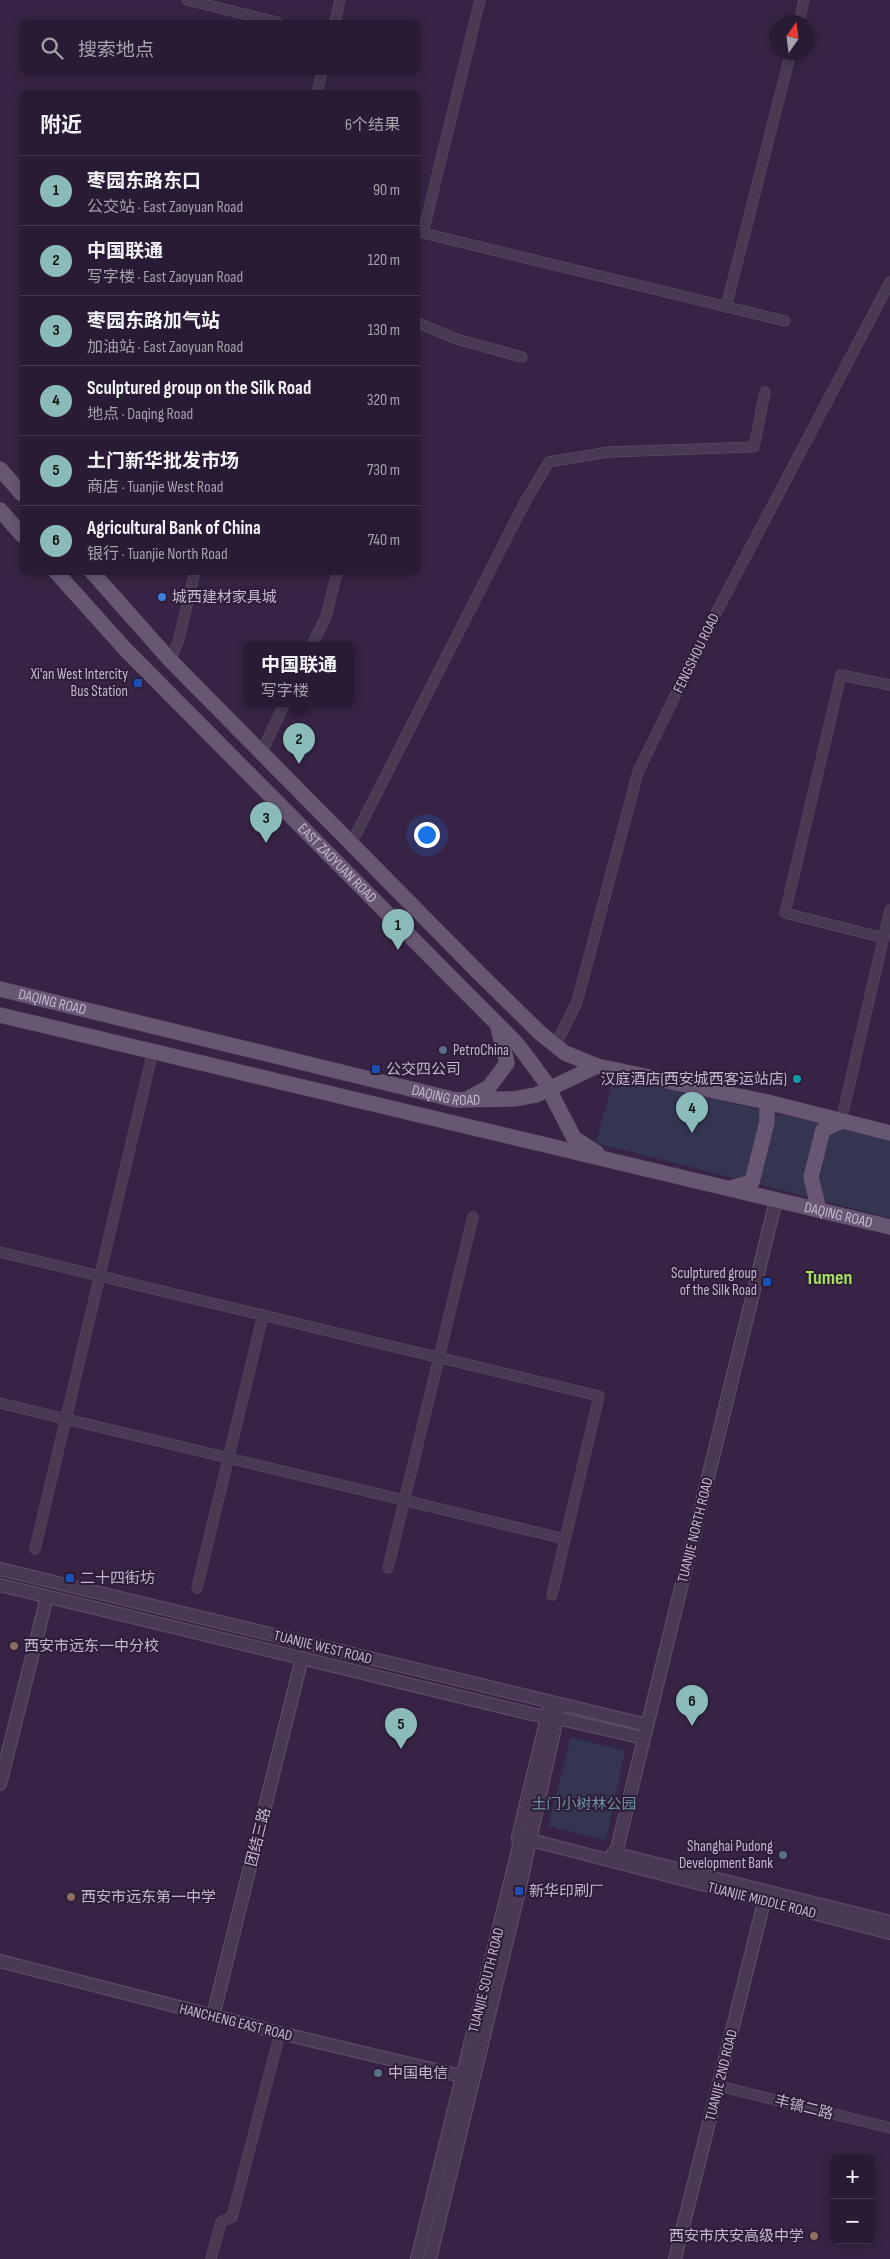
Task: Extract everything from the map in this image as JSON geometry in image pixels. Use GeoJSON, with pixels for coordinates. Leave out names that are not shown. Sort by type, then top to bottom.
{"type":"FeatureCollection","features":[{"type":"Feature","properties":{"kind":"main road"},"geometry":{"type":"LineString","coordinates":[[0,469],[20,492]]}},
{"type":"Feature","properties":{"kind":"main road"},"geometry":{"type":"LineString","coordinates":[[0,510],[20,533]]}},
{"type":"Feature","properties":{"kind":"main road","name":"EAST ZAOYUAN ROAD"},"geometry":{"type":"LineString","coordinates":[[59,575],[126,650],[409,938],[518,1045],[544,1080],[574,1138],[607,1159]]}},
{"type":"Feature","properties":{"kind":"main road","name":"EAST ZAOYUAN ROAD"},"geometry":{"type":"LineString","coordinates":[[95,575],[170,660],[351,844],[555,1046],[565,1053],[597,1066]]}},
{"type":"Feature","properties":{"kind":"main road","name":"DAQING ROAD"},"geometry":{"type":"LineString","coordinates":[[0,989],[465,1101],[514,1099],[549,1090],[597,1066]]}},
{"type":"Feature","properties":{"kind":"main road","name":"DAQING ROAD"},"geometry":{"type":"LineString","coordinates":[[0,1015],[890,1227]]}},
{"type":"Feature","properties":{"kind":"main road"},"geometry":{"type":"LineString","coordinates":[[465,1101],[489,1087],[507,1063],[498,1025]]}},
{"type":"Feature","properties":{"kind":"main road"},"geometry":{"type":"LineString","coordinates":[[597,1066],[767,1102],[890,1133]]}},
{"type":"Feature","properties":{"kind":"main road"},"geometry":{"type":"LineString","coordinates":[[412,1113],[418,1091]]}},
{"type":"Feature","properties":{"kind":"main road"},"geometry":{"type":"LineString","coordinates":[[729,1188],[752,1182],[767,1122],[767,1102]]}},
{"type":"Feature","properties":{"kind":"main road"},"geometry":{"type":"LineString","coordinates":[[819,1210],[810,1177],[823,1130],[841,1121]]}},
{"type":"Feature","properties":{"kind":"street"},"geometry":{"type":"LineString","coordinates":[[188,0],[269,20]]}},
{"type":"Feature","properties":{"kind":"street"},"geometry":{"type":"LineString","coordinates":[[335,20],[340,0]]}},
{"type":"Feature","properties":{"kind":"street"},"geometry":{"type":"LineString","coordinates":[[480,0],[423,233],[785,321]]}},
{"type":"Feature","properties":{"kind":"street"},"geometry":{"type":"LineString","coordinates":[[801,15],[804,0]]}},
{"type":"Feature","properties":{"kind":"street"},"geometry":{"type":"LineString","coordinates":[[726,307],[789,60]]}},
{"type":"Feature","properties":{"kind":"street"},"geometry":{"type":"LineString","coordinates":[[318,90],[321,75]]}},
{"type":"Feature","properties":{"kind":"street","name":"FENGSHOU ROAD"},"geometry":{"type":"LineString","coordinates":[[555,1046],[577,1002],[638,772],[706,632],[890,282]]}},
{"type":"Feature","properties":{"kind":"street"},"geometry":{"type":"LineString","coordinates":[[420,324],[456,339],[522,357]]}},
{"type":"Feature","properties":{"kind":"street"},"geometry":{"type":"LineString","coordinates":[[351,844],[526,500],[549,462],[610,452],[754,447],[765,392]]}},
{"type":"Feature","properties":{"kind":"street"},"geometry":{"type":"LineString","coordinates":[[170,660],[178,642],[194,575]]}},
{"type":"Feature","properties":{"kind":"street"},"geometry":{"type":"LineString","coordinates":[[314,642],[326,617],[335,575]]}},
{"type":"Feature","properties":{"kind":"street"},"geometry":{"type":"LineString","coordinates":[[884,938],[785,913],[841,675],[890,686]]}},
{"type":"Feature","properties":{"kind":"street"},"geometry":{"type":"LineString","coordinates":[[261,752],[283,707]]}},
{"type":"Feature","properties":{"kind":"street"},"geometry":{"type":"LineString","coordinates":[[841,1121],[890,910]]}},
{"type":"Feature","properties":{"kind":"street"},"geometry":{"type":"LineString","coordinates":[[34,1549],[153,1051]]}},
{"type":"Feature","properties":{"kind":"street","name":"TUANJIE NORTH ROAD"},"geometry":{"type":"LineString","coordinates":[[615,1857],[776,1200]]}},
{"type":"Feature","properties":{"kind":"street"},"geometry":{"type":"LineString","coordinates":[[388,1568],[473,1217]]}},
{"type":"Feature","properties":{"kind":"street"},"geometry":{"type":"LineString","coordinates":[[0,1252],[599,1396],[552,1595]]}},
{"type":"Feature","properties":{"kind":"street"},"geometry":{"type":"LineString","coordinates":[[197,1588],[263,1315]]}},
{"type":"Feature","properties":{"kind":"street"},"geometry":{"type":"LineString","coordinates":[[0,1403],[564,1540]]}},
{"type":"Feature","properties":{"kind":"street","name":"TUANJIE WEST ROAD"},"geometry":{"type":"LineString","coordinates":[[0,1569],[647,1725]]}},
{"type":"Feature","properties":{"kind":"street","name":"TUANJIE WEST ROAD"},"geometry":{"type":"LineString","coordinates":[[0,1586],[643,1738]]}},
{"type":"Feature","properties":{"kind":"street"},"geometry":{"type":"LineString","coordinates":[[0,1784],[47,1597]]}},
{"type":"Feature","properties":{"kind":"street","name":"团结三路"},"geometry":{"type":"LineString","coordinates":[[214,2016],[302,1658]]}},
{"type":"Feature","properties":{"kind":"street","name":"TUANJIE SOUTH ROAD"},"geometry":{"type":"LineString","coordinates":[[417,2259],[468,2078],[529,1848],[524,1835],[556,1703]]}},
{"type":"Feature","properties":{"kind":"street","name":"TUANJIE MIDDLE ROAD"},"geometry":{"type":"LineString","coordinates":[[524,1835],[766,1896],[890,1933]]}},
{"type":"Feature","properties":{"kind":"street","name":"TUANJIE MIDDLE ROAD"},"geometry":{"type":"LineString","coordinates":[[766,1896],[890,1922]]}},
{"type":"Feature","properties":{"kind":"street","name":"TUANJIE 2ND ROAD"},"geometry":{"type":"LineString","coordinates":[[675,2259],[766,1896]]}},
{"type":"Feature","properties":{"kind":"street","name":"HANCHENG EAST ROAD"},"geometry":{"type":"LineString","coordinates":[[0,1961],[280,2033],[468,2078]]}},
{"type":"Feature","properties":{"kind":"street"},"geometry":{"type":"LineString","coordinates":[[212,2259],[221,2222],[232,2217],[280,2033]]}},
{"type":"Feature","properties":{"kind":"street","name":"TUANJIE SOUTH ROAD"},"geometry":{"type":"LineString","coordinates":[[430,2259],[468,2078]]}},
{"type":"Feature","properties":{"kind":"street","name":"丰镐二路"},"geometry":{"type":"LineString","coordinates":[[719,2086],[890,2128]]}},
{"type":"Feature","properties":{"kind":"green space"},"geometry":{"type":"Polygon","coordinates":[[[614,1076],[890,1140],[890,1218],[596,1143],[614,1076]]]}},
{"type":"Feature","properties":{"kind":"green space","name":"土门小树林公园"},"geometry":{"type":"Polygon","coordinates":[[[571,1737],[625,1751],[606,1840],[548,1826],[571,1737]]]}},
{"type":"Feature","properties":{"kind":"place","name":"城西建材家具城"},"geometry":{"type":"Point","coordinates":[162,597]}},
{"type":"Feature","properties":{"kind":"place","name":"Xi'an West Intercity Bus Station"},"geometry":{"type":"Point","coordinates":[138,683]}},
{"type":"Feature","properties":{"kind":"place","name":"中国联通"},"geometry":{"type":"Point","coordinates":[299,764]}},
{"type":"Feature","properties":{"kind":"place","name":"枣园东路加气站"},"geometry":{"type":"Point","coordinates":[266,843]}},
{"type":"Feature","properties":{"kind":"place","name":"枣园东路东口"},"geometry":{"type":"Point","coordinates":[398,950]}},
{"type":"Feature","properties":{"kind":"place","name":"PetroChina"},"geometry":{"type":"Point","coordinates":[443,1050]}},
{"type":"Feature","properties":{"kind":"place","name":"公交四公司"},"geometry":{"type":"Point","coordinates":[376,1069]}},
{"type":"Feature","properties":{"kind":"place","name":"汉庭酒店(西安城西客运站店)"},"geometry":{"type":"Point","coordinates":[797,1079]}},
{"type":"Feature","properties":{"kind":"place","name":"Sculptured group on the Silk Road"},"geometry":{"type":"Point","coordinates":[692,1133]}},
{"type":"Feature","properties":{"kind":"place","name":"Sculptured group of the Silk Road"},"geometry":{"type":"Point","coordinates":[767,1282]}},
{"type":"Feature","properties":{"kind":"place","name":"二十四街坊"},"geometry":{"type":"Point","coordinates":[70,1578]}},
{"type":"Feature","properties":{"kind":"place","name":"西安市远东一中分校"},"geometry":{"type":"Point","coordinates":[14,1646]}},
{"type":"Feature","properties":{"kind":"place","name":"Agricultural Bank of China"},"geometry":{"type":"Point","coordinates":[692,1726]}},
{"type":"Feature","properties":{"kind":"place","name":"土门新华批发市场"},"geometry":{"type":"Point","coordinates":[401,1749]}},
{"type":"Feature","properties":{"kind":"place","name":"Shanghai Pudong Development Bank"},"geometry":{"type":"Point","coordinates":[783,1855]}},
{"type":"Feature","properties":{"kind":"place","name":"新华印刷厂"},"geometry":{"type":"Point","coordinates":[519,1891]}},
{"type":"Feature","properties":{"kind":"place","name":"西安市远东第一中学"},"geometry":{"type":"Point","coordinates":[71,1897]}},
{"type":"Feature","properties":{"kind":"place","name":"中国电信"},"geometry":{"type":"Point","coordinates":[378,2073]}},
{"type":"Feature","properties":{"kind":"place","name":"西安市庆安高级中学"},"geometry":{"type":"Point","coordinates":[814,2236]}},
{"type":"Feature","properties":{"kind":"district","name":"Tumen"},"geometry":{"type":"Point","coordinates":[829,1277]}}]}
